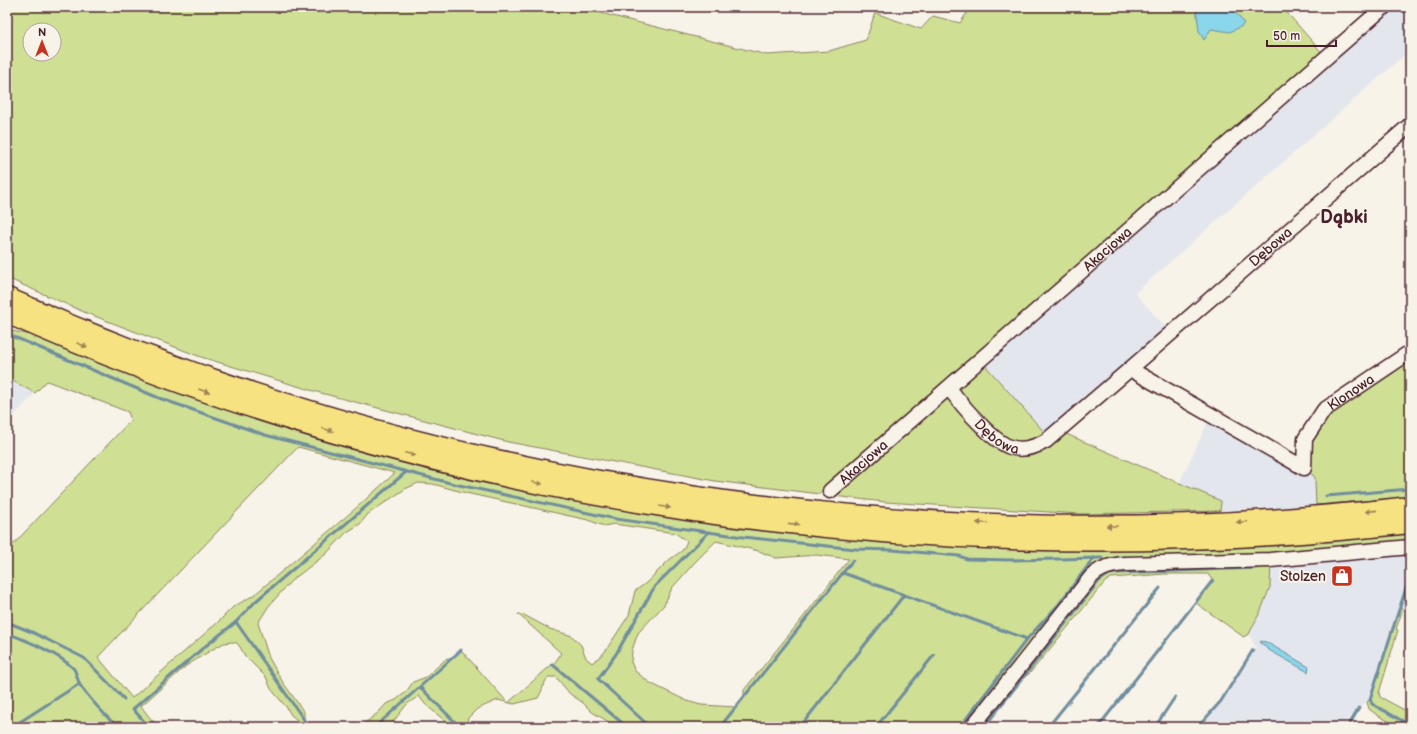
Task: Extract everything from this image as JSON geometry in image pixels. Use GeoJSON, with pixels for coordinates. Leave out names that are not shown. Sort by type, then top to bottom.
{"type":"FeatureCollection","features":[{"type":"Feature","properties":{"kind":"highway"},"geometry":{"type":"LineString","coordinates":[[7,298],[116,343],[187,370],[250,391],[373,428],[504,461],[674,494],[865,516],[1050,525],[1121,526],[1249,521],[1410,507]]}},
{"type":"Feature","properties":{"kind":"highway"},"geometry":{"type":"LineString","coordinates":[[7,313],[116,359],[185,384],[254,408],[373,444],[551,486],[676,509],[737,518],[862,532],[1062,541],[1184,540],[1250,537],[1410,523]]}},
{"type":"Feature","properties":{"kind":"highway"},"geometry":{"type":"LineString","coordinates":[[7,322],[46,330]]}},
{"type":"Feature","properties":{"kind":"street","name":"Akacjowa"},"geometry":{"type":"LineString","coordinates":[[830,492],[1384,7]]}},
{"type":"Feature","properties":{"kind":"street","name":"Dębowa"},"geometry":{"type":"LineString","coordinates":[[948,388],[995,440],[1012,448],[1023,449],[1034,447],[1046,441],[1410,125]]}},
{"type":"Feature","properties":{"kind":"street","name":"Klonowa"},"geometry":{"type":"LineString","coordinates":[[1130,369],[1304,468],[1305,439],[1324,410],[1410,352]]}},
{"type":"Feature","properties":{"kind":"street"},"geometry":{"type":"LineString","coordinates":[[972,727],[1091,577],[1102,568],[1126,564],[1270,560],[1410,547]]}},
{"type":"Feature","properties":{"kind":"shaded area"},"geometry":{"type":"Polygon","coordinates":[[[1389,7],[1410,7],[1410,50],[1135,293],[1167,329],[1046,434],[983,363],[1389,7]]]}},
{"type":"Feature","properties":{"kind":"shaded area"},"geometry":{"type":"Polygon","coordinates":[[[7,378],[35,393],[7,423],[7,378]]]}},
{"type":"Feature","properties":{"kind":"shaded area"},"geometry":{"type":"Polygon","coordinates":[[[1208,422],[1302,472],[1304,468],[1311,472],[1316,482],[1316,505],[1220,511],[1221,501],[1179,484],[1208,422]]]}},
{"type":"Feature","properties":{"kind":"shaded area"},"geometry":{"type":"Polygon","coordinates":[[[1410,547],[1410,608],[1399,608],[1370,699],[1359,708],[1348,727],[1198,727],[1221,701],[1256,648],[1249,634],[1270,587],[1270,560],[1410,547]]]}},
{"type":"Feature","properties":{"kind":"green space"},"geometry":{"type":"Polygon","coordinates":[[[7,7],[577,7],[767,55],[829,51],[866,40],[875,13],[921,29],[933,16],[960,23],[971,7],[1282,7],[1324,55],[820,494],[715,481],[508,442],[317,392],[201,357],[84,312],[7,278],[7,7]]]}},
{"type":"Feature","properties":{"kind":"green space"},"geometry":{"type":"Polygon","coordinates":[[[7,330],[31,335],[154,384],[196,399],[279,427],[364,452],[464,477],[564,499],[665,517],[767,530],[869,540],[972,547],[1074,549],[1264,545],[1352,539],[1410,533],[1410,547],[1271,560],[1270,587],[1249,634],[1243,637],[1196,603],[1212,580],[1208,574],[1165,574],[1111,578],[1105,582],[1030,673],[1023,678],[984,727],[611,727],[609,722],[592,712],[582,702],[570,694],[556,677],[548,677],[538,698],[514,704],[508,703],[556,661],[561,653],[518,614],[524,615],[550,629],[572,636],[581,645],[586,658],[592,663],[604,653],[629,615],[635,591],[646,583],[669,560],[683,550],[687,541],[675,533],[614,524],[604,526],[588,520],[466,493],[433,484],[418,483],[405,489],[368,514],[360,524],[347,532],[326,554],[291,581],[268,607],[258,623],[269,658],[282,681],[304,712],[304,720],[309,727],[302,727],[301,723],[291,715],[271,689],[266,677],[245,656],[237,643],[232,642],[224,643],[186,666],[141,706],[150,718],[160,727],[7,727],[7,551],[131,420],[128,412],[47,381],[35,393],[7,378],[7,330]],[[298,447],[98,657],[132,698],[214,626],[233,607],[254,595],[395,473],[298,447]],[[716,541],[672,588],[664,605],[638,633],[632,650],[631,662],[635,671],[650,683],[687,701],[701,705],[736,707],[744,696],[744,690],[849,559],[817,555],[776,558],[759,551],[716,541]]]}},
{"type":"Feature","properties":{"kind":"green space"},"geometry":{"type":"Polygon","coordinates":[[[1410,358],[1410,497],[1316,505],[1315,478],[1304,468],[1310,440],[1329,412],[1410,358]]]}},
{"type":"Feature","properties":{"kind":"green space"},"geometry":{"type":"Polygon","coordinates":[[[983,363],[1046,434],[1033,442],[1006,441],[954,388],[983,363]]]}},
{"type":"Feature","properties":{"kind":"green space"},"geometry":{"type":"Polygon","coordinates":[[[947,394],[989,442],[1005,452],[1064,433],[1221,501],[1220,511],[1081,514],[885,502],[833,496],[947,394]]]}},
{"type":"Feature","properties":{"kind":"green space"},"geometry":{"type":"Polygon","coordinates":[[[1399,608],[1403,609],[1396,629],[1398,630],[1379,693],[1380,697],[1410,713],[1410,727],[1399,727],[1377,715],[1369,709],[1367,702],[1370,699],[1399,608]]]}},
{"type":"Feature","properties":{"kind":"green space"},"geometry":{"type":"Polygon","coordinates":[[[461,650],[507,702],[498,700],[477,709],[468,718],[466,727],[452,727],[425,704],[419,696],[407,704],[389,727],[362,727],[386,704],[396,700],[406,692],[413,682],[426,677],[447,658],[451,659],[461,650]]]}},
{"type":"Feature","properties":{"kind":"water"},"geometry":{"type":"Polygon","coordinates":[[[1196,7],[1231,7],[1244,23],[1242,26],[1230,32],[1211,29],[1204,40],[1199,31],[1196,7]]]}},
{"type":"Feature","properties":{"kind":"water"},"geometry":{"type":"Polygon","coordinates":[[[1261,641],[1266,642],[1309,667],[1308,672],[1267,649],[1260,643],[1261,641]]]}},
{"type":"Feature","properties":{"kind":"waterway"},"geometry":{"type":"LineString","coordinates":[[7,334],[159,398],[265,435],[450,483],[616,519],[743,537],[856,549],[893,550],[959,556],[967,559],[1012,560],[1102,558]]}},
{"type":"Feature","properties":{"kind":"waterway"},"geometry":{"type":"LineString","coordinates":[[149,727],[133,709],[203,648],[236,622],[256,601],[406,472]]}},
{"type":"Feature","properties":{"kind":"waterway"},"geometry":{"type":"LineString","coordinates":[[1326,496],[1410,489]]}},
{"type":"Feature","properties":{"kind":"waterway"},"geometry":{"type":"LineString","coordinates":[[650,727],[598,679],[616,654],[655,586],[709,532]]}},
{"type":"Feature","properties":{"kind":"waterway"},"geometry":{"type":"LineString","coordinates":[[1117,557],[1125,557]]}},
{"type":"Feature","properties":{"kind":"waterway"},"geometry":{"type":"LineString","coordinates":[[960,727],[1027,639],[1059,604],[1094,558]]}},
{"type":"Feature","properties":{"kind":"waterway"},"geometry":{"type":"LineString","coordinates":[[720,727],[853,560]]}},
{"type":"Feature","properties":{"kind":"waterway"},"geometry":{"type":"LineString","coordinates":[[984,727],[1099,581],[1109,574],[1256,568]]}},
{"type":"Feature","properties":{"kind":"waterway"},"geometry":{"type":"LineString","coordinates":[[843,573],[1027,639]]}},
{"type":"Feature","properties":{"kind":"waterway"},"geometry":{"type":"LineString","coordinates":[[1410,576],[1370,699],[1372,704],[1410,725]]}},
{"type":"Feature","properties":{"kind":"waterway"},"geometry":{"type":"LineString","coordinates":[[1098,727],[1213,580]]}},
{"type":"Feature","properties":{"kind":"waterway"},"geometry":{"type":"LineString","coordinates":[[1048,727],[1160,588]]}},
{"type":"Feature","properties":{"kind":"waterway"},"geometry":{"type":"LineString","coordinates":[[800,727],[904,595]]}},
{"type":"Feature","properties":{"kind":"waterway"},"geometry":{"type":"LineString","coordinates":[[7,622],[34,633],[84,658],[124,699]]}},
{"type":"Feature","properties":{"kind":"waterway"},"geometry":{"type":"LineString","coordinates":[[236,622],[309,727]]}},
{"type":"Feature","properties":{"kind":"waterway"},"geometry":{"type":"LineString","coordinates":[[7,633],[59,657],[73,668],[80,685],[88,696],[117,727]]}},
{"type":"Feature","properties":{"kind":"waterway"},"geometry":{"type":"LineString","coordinates":[[375,727],[461,650]]}},
{"type":"Feature","properties":{"kind":"waterway"},"geometry":{"type":"LineString","coordinates":[[1198,727],[1221,701],[1253,650]]}},
{"type":"Feature","properties":{"kind":"waterway"},"geometry":{"type":"LineString","coordinates":[[876,727],[934,655]]}},
{"type":"Feature","properties":{"kind":"waterway"},"geometry":{"type":"LineString","coordinates":[[552,664],[627,727]]}},
{"type":"Feature","properties":{"kind":"waterway"},"geometry":{"type":"LineString","coordinates":[[12,727],[79,684]]}},
{"type":"Feature","properties":{"kind":"waterway"},"geometry":{"type":"LineString","coordinates":[[420,687],[460,727]]}},
{"type":"Feature","properties":{"kind":"waterway"},"geometry":{"type":"LineString","coordinates":[[1155,727],[1175,697]]}},
{"type":"Feature","properties":{"kind":"waterway"},"geometry":{"type":"LineString","coordinates":[[1348,727],[1359,708]]}},
{"type":"Feature","properties":{"kind":"waterway"},"geometry":{"type":"LineString","coordinates":[[281,727],[286,724]]}},
{"type":"Feature","properties":{"kind":"place","name":"Stolzen"},"geometry":{"type":"Point","coordinates":[1342,576]}},
{"type":"Feature","properties":{"kind":"district","name":"Dąbki"},"geometry":{"type":"Point","coordinates":[1344,217]}}]}
